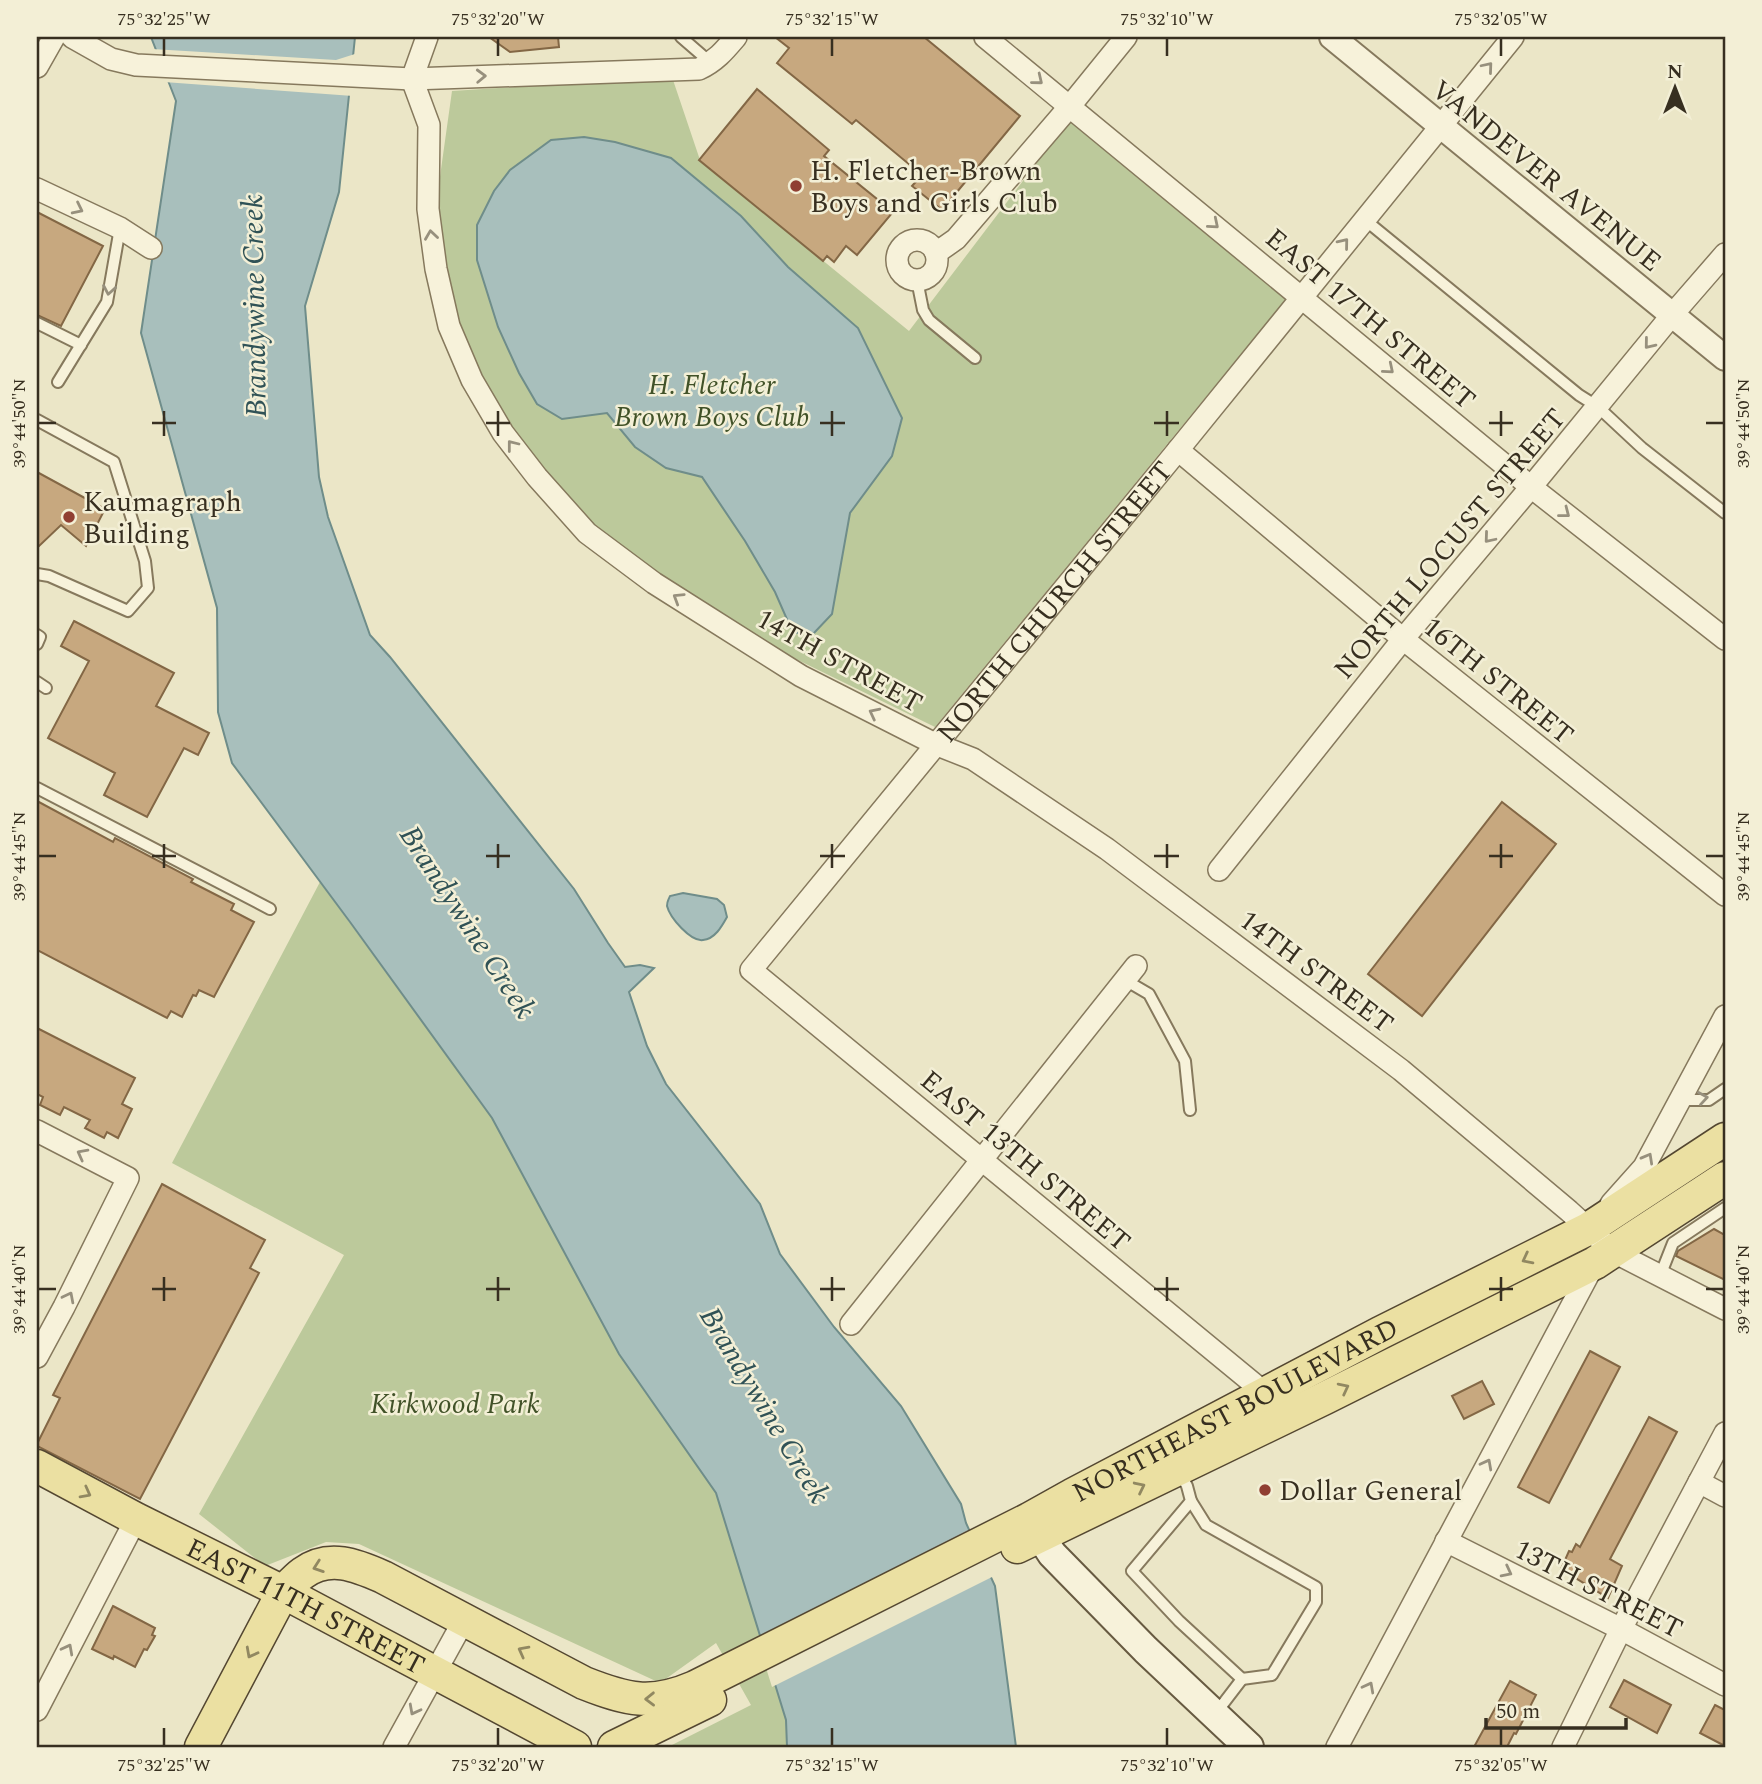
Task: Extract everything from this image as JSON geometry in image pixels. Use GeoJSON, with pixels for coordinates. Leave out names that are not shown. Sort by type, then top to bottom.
{"type":"FeatureCollection","features":[{"type":"Feature","properties":{"kind":"main road","name":"NORTHEAST BOULEVARD"},"geometry":{"type":"LineString","coordinates":[[1035,1528],[1072,1495],[1380,1333],[1725,1139]]}},
{"type":"Feature","properties":{"kind":"main road","name":"NORTHEAST BOULEVARD"},"geometry":{"type":"LineString","coordinates":[[740,1674],[985,1551],[1177,1469],[1325,1398],[1604,1257],[1666,1233],[1720,1196]]}},
{"type":"Feature","properties":{"kind":"main road","name":"EAST 11TH STREET"},"geometry":{"type":"LineString","coordinates":[[37,1466],[136,1520],[283,1592],[575,1747]]}},
{"type":"Feature","properties":{"kind":"main road"},"geometry":{"type":"LineString","coordinates":[[1035,1528],[1052,1554],[1146,1650],[1249,1747]]}},
{"type":"Feature","properties":{"kind":"main road"},"geometry":{"type":"LineString","coordinates":[[201,1747],[283,1592],[311,1568],[327,1563],[356,1565],[383,1577],[584,1683],[608,1693],[639,1699],[659,1699],[740,1674]]}},
{"type":"Feature","properties":{"kind":"main road"},"geometry":{"type":"LineString","coordinates":[[614,1747],[740,1674]]}},
{"type":"Feature","properties":{"kind":"street"},"geometry":{"type":"LineString","coordinates":[[37,67],[54,37]]}},
{"type":"Feature","properties":{"kind":"street"},"geometry":{"type":"LineString","coordinates":[[72,37],[111,59],[136,65],[412,79],[699,69],[712,63],[736,37]]}},
{"type":"Feature","properties":{"kind":"street"},"geometry":{"type":"LineString","coordinates":[[412,79],[427,37]]}},
{"type":"Feature","properties":{"kind":"street","name":"EAST 17TH STREET"},"geometry":{"type":"LineString","coordinates":[[985,37],[1531,487],[1725,639]]}},
{"type":"Feature","properties":{"kind":"street"},"geometry":{"type":"LineString","coordinates":[[936,253],[956,239],[1126,37]]}},
{"type":"Feature","properties":{"kind":"street","name":"VANDEVER AVENUE"},"geometry":{"type":"LineString","coordinates":[[1332,37],[1725,358]]}},
{"type":"Feature","properties":{"kind":"street","name":"NORTH CHURCH STREET"},"geometry":{"type":"LineString","coordinates":[[751,970],[1513,37]]}},
{"type":"Feature","properties":{"kind":"street","name":"14TH STREET"},"geometry":{"type":"LineString","coordinates":[[412,79],[429,125],[428,209],[436,269],[449,326],[472,380],[503,433],[587,533],[654,583],[801,676],[935,744],[973,759],[1107,849],[1401,1070],[1579,1220],[1604,1257],[1660,1276],[1725,1309]]}},
{"type":"Feature","properties":{"kind":"street"},"geometry":{"type":"LineString","coordinates":[[37,189],[120,229],[150,248]]}},
{"type":"Feature","properties":{"kind":"street"},"geometry":{"type":"LineString","coordinates":[[914,241],[922,241],[936,253],[937,264],[927,278],[916,280],[906,277],[900,271],[897,259],[902,248],[914,241]]}},
{"type":"Feature","properties":{"kind":"street","name":"NORTH LOCUST STREET"},"geometry":{"type":"LineString","coordinates":[[1219,870],[1403,639],[1725,254]]}},
{"type":"Feature","properties":{"kind":"street","name":"16TH STREET"},"geometry":{"type":"LineString","coordinates":[[1178,450],[1403,639],[1725,895]]}},
{"type":"Feature","properties":{"kind":"street","name":"EAST 13TH STREET"},"geometry":{"type":"LineString","coordinates":[[751,970],[1265,1394]]}},
{"type":"Feature","properties":{"kind":"street"},"geometry":{"type":"LineString","coordinates":[[851,1324],[1131,973]]}},
{"type":"Feature","properties":{"kind":"street"},"geometry":{"type":"LineString","coordinates":[[1579,1220],[1644,1167],[1725,1016]]}},
{"type":"Feature","properties":{"kind":"street"},"geometry":{"type":"LineString","coordinates":[[37,1130],[128,1178],[37,1357]]}},
{"type":"Feature","properties":{"kind":"street"},"geometry":{"type":"LineString","coordinates":[[1337,1747],[1446,1541],[1604,1257]]}},
{"type":"Feature","properties":{"kind":"street"},"geometry":{"type":"LineString","coordinates":[[1563,1747],[1621,1629],[1725,1433]]}},
{"type":"Feature","properties":{"kind":"street"},"geometry":{"type":"LineString","coordinates":[[1699,1482],[1725,1496]]}},
{"type":"Feature","properties":{"kind":"street"},"geometry":{"type":"LineString","coordinates":[[37,1710],[136,1520]]}},
{"type":"Feature","properties":{"kind":"street","name":"13TH STREET"},"geometry":{"type":"LineString","coordinates":[[1446,1541],[1725,1685]]}},
{"type":"Feature","properties":{"kind":"street"},"geometry":{"type":"LineString","coordinates":[[394,1747],[464,1620]]}},
{"type":"Feature","properties":{"kind":"lane"},"geometry":{"type":"LineString","coordinates":[[681,37],[712,63]]}},
{"type":"Feature","properties":{"kind":"lane"},"geometry":{"type":"LineString","coordinates":[[1364,219],[1725,513]]}},
{"type":"Feature","properties":{"kind":"lane"},"geometry":{"type":"LineString","coordinates":[[58,383],[107,302],[120,229]]}},
{"type":"Feature","properties":{"kind":"lane"},"geometry":{"type":"LineString","coordinates":[[916,280],[923,310],[929,320],[975,358]]}},
{"type":"Feature","properties":{"kind":"lane"},"geometry":{"type":"LineString","coordinates":[[37,323],[81,345]]}},
{"type":"Feature","properties":{"kind":"lane"},"geometry":{"type":"LineString","coordinates":[[37,420],[114,462],[145,561],[148,588],[128,611],[37,573]]}},
{"type":"Feature","properties":{"kind":"lane"},"geometry":{"type":"LineString","coordinates":[[37,635],[40,637],[37,644]]}},
{"type":"Feature","properties":{"kind":"lane"},"geometry":{"type":"LineString","coordinates":[[37,788],[270,909]]}},
{"type":"Feature","properties":{"kind":"lane"},"geometry":{"type":"LineString","coordinates":[[1131,973],[1149,994],[1185,1061],[1190,1110]]}},
{"type":"Feature","properties":{"kind":"lane"},"geometry":{"type":"LineString","coordinates":[[1679,1100],[1709,1100],[1725,1089]]}},
{"type":"Feature","properties":{"kind":"lane"},"geometry":{"type":"LineString","coordinates":[[1660,1276],[1666,1233]]}},
{"type":"Feature","properties":{"kind":"lane"},"geometry":{"type":"LineString","coordinates":[[1177,1469],[1187,1486],[1191,1501],[1206,1525],[1316,1587],[1316,1602],[1272,1675],[1242,1679],[1216,1714]]}},
{"type":"Feature","properties":{"kind":"lane"},"geometry":{"type":"LineString","coordinates":[[1191,1501],[1132,1571],[1179,1621],[1242,1679]]}},
{"type":"Feature","properties":{"kind":"green space","name":"H. Fletcher Brown Boys Club"},"geometry":{"type":"Polygon","coordinates":[[[672,77],[700,160],[909,331],[1070,119],[1288,297],[935,727],[755,639],[593,537],[491,413],[456,325],[436,205],[452,91],[672,77]]]}},
{"type":"Feature","properties":{"kind":"green space","name":"Kirkwood Park"},"geometry":{"type":"Polygon","coordinates":[[[320,882],[492,1118],[619,1354],[716,1493],[786,1720],[787,1747],[668,1747],[751,1705],[716,1643],[660,1683],[359,1544],[326,1542],[265,1566],[199,1514],[344,1255],[172,1163],[320,882]]]}},
{"type":"Feature","properties":{"kind":"water","name":"Brandywine Creek"},"geometry":{"type":"Polygon","coordinates":[[[151,37],[355,37],[339,192],[305,306],[319,477],[328,517],[370,635],[574,889],[625,967],[640,965],[654,968],[629,992],[647,1046],[666,1084],[760,1204],[780,1254],[834,1327],[901,1406],[961,1504],[966,1523],[995,1586],[1016,1747],[787,1747],[786,1720],[716,1493],[619,1354],[492,1118],[232,763],[218,712],[217,608],[141,333],[176,101],[151,37]]]}},
{"type":"Feature","properties":{"kind":"water"},"geometry":{"type":"Polygon","coordinates":[[[584,137],[615,142],[671,158],[741,216],[788,267],[858,328],[902,418],[892,456],[850,513],[832,614],[814,633],[793,633],[775,592],[702,477],[666,468],[635,447],[607,413],[562,419],[537,404],[519,373],[498,327],[477,260],[477,225],[494,191],[510,170],[551,140],[584,137]]]}},
{"type":"Feature","properties":{"kind":"water"},"geometry":{"type":"Polygon","coordinates":[[[683,893],[717,899],[724,905],[727,917],[718,932],[698,940],[672,917],[667,902],[670,896],[683,893]]]}},
{"type":"Feature","properties":{"kind":"pier"},"geometry":{"type":"Polygon","coordinates":[[[152,49],[336,60],[358,53],[353,96],[164,82],[152,49]]]}},
{"type":"Feature","properties":{"kind":"pier"},"geometry":{"type":"Polygon","coordinates":[[[973,1531],[994,1576],[772,1687],[757,1639],[973,1531]]]}},
{"type":"Feature","properties":{"kind":"building"},"geometry":{"type":"Polygon","coordinates":[[[489,37],[558,37],[559,47],[510,52],[489,37]]]}},
{"type":"Feature","properties":{"kind":"building"},"geometry":{"type":"Polygon","coordinates":[[[775,37],[924,37],[1020,116],[942,210],[912,186],[922,175],[856,120],[852,124],[777,63],[789,48],[775,37]]]}},
{"type":"Feature","properties":{"kind":"building","name":"H. Fletcher-Brown Boys and Girls Club"},"geometry":{"type":"Polygon","coordinates":[[[757,89],[829,150],[824,156],[893,212],[857,255],[846,246],[834,262],[827,256],[823,261],[699,160],[757,89]]]}},
{"type":"Feature","properties":{"kind":"building"},"geometry":{"type":"Polygon","coordinates":[[[37,212],[103,246],[61,326],[37,315],[37,212]]]}},
{"type":"Feature","properties":{"kind":"building","name":"Kaumagraph Building"},"geometry":{"type":"Polygon","coordinates":[[[37,472],[105,509],[86,546],[61,525],[37,548],[37,472]]]}},
{"type":"Feature","properties":{"kind":"building"},"geometry":{"type":"Polygon","coordinates":[[[74,621],[174,673],[156,706],[209,733],[198,755],[184,748],[147,817],[104,795],[115,773],[48,738],[89,661],[61,646],[74,621]]]}},
{"type":"Feature","properties":{"kind":"building"},"geometry":{"type":"Polygon","coordinates":[[[37,801],[113,842],[115,838],[193,879],[191,882],[234,904],[231,910],[254,922],[214,997],[199,990],[196,996],[193,995],[182,1017],[171,1011],[167,1018],[37,950],[37,801]]]}},
{"type":"Feature","properties":{"kind":"building"},"geometry":{"type":"Polygon","coordinates":[[[1502,802],[1556,844],[1422,1016],[1368,974],[1502,802]]]}},
{"type":"Feature","properties":{"kind":"building"},"geometry":{"type":"Polygon","coordinates":[[[37,1028],[135,1078],[122,1104],[132,1109],[118,1138],[107,1132],[104,1138],[85,1128],[90,1120],[64,1107],[60,1115],[40,1105],[43,1097],[37,1094],[37,1028]]]}},
{"type":"Feature","properties":{"kind":"building"},"geometry":{"type":"Polygon","coordinates":[[[162,1184],[265,1240],[250,1268],[259,1273],[140,1499],[37,1444],[60,1398],[53,1395],[162,1184]]]}},
{"type":"Feature","properties":{"kind":"building"},"geometry":{"type":"Polygon","coordinates":[[[1714,1229],[1725,1235],[1725,1280],[1676,1256],[1678,1251],[1714,1229]]]}},
{"type":"Feature","properties":{"kind":"building"},"geometry":{"type":"Polygon","coordinates":[[[1590,1351],[1620,1367],[1549,1503],[1518,1487],[1590,1351]]]}},
{"type":"Feature","properties":{"kind":"building"},"geometry":{"type":"Polygon","coordinates":[[[1482,1381],[1494,1404],[1464,1419],[1452,1396],[1482,1381]]]}},
{"type":"Feature","properties":{"kind":"building"},"geometry":{"type":"Polygon","coordinates":[[[1649,1417],[1677,1432],[1610,1559],[1622,1566],[1608,1598],[1561,1569],[1569,1551],[1572,1552],[1576,1544],[1580,1547],[1649,1417]]]}},
{"type":"Feature","properties":{"kind":"building"},"geometry":{"type":"Polygon","coordinates":[[[113,1606],[155,1628],[152,1635],[155,1636],[147,1650],[144,1649],[135,1667],[92,1649],[113,1606]]]}},
{"type":"Feature","properties":{"kind":"building"},"geometry":{"type":"Polygon","coordinates":[[[1624,1680],[1671,1705],[1657,1733],[1610,1707],[1624,1680]]]}},
{"type":"Feature","properties":{"kind":"building"},"geometry":{"type":"Polygon","coordinates":[[[1510,1681],[1536,1695],[1516,1734],[1514,1733],[1507,1747],[1474,1747],[1510,1681]]]}},
{"type":"Feature","properties":{"kind":"building"},"geometry":{"type":"Polygon","coordinates":[[[1715,1705],[1725,1710],[1725,1746],[1700,1733],[1715,1705]]]}},
{"type":"Feature","properties":{"kind":"place","name":"H. Fletcher-Brown Boys and Girls Club"},"geometry":{"type":"Point","coordinates":[796,186]}},
{"type":"Feature","properties":{"kind":"place","name":"Kaumagraph Building"},"geometry":{"type":"Point","coordinates":[69,517]}},
{"type":"Feature","properties":{"kind":"place","name":"Dollar General"},"geometry":{"type":"Point","coordinates":[1265,1490]}}]}
